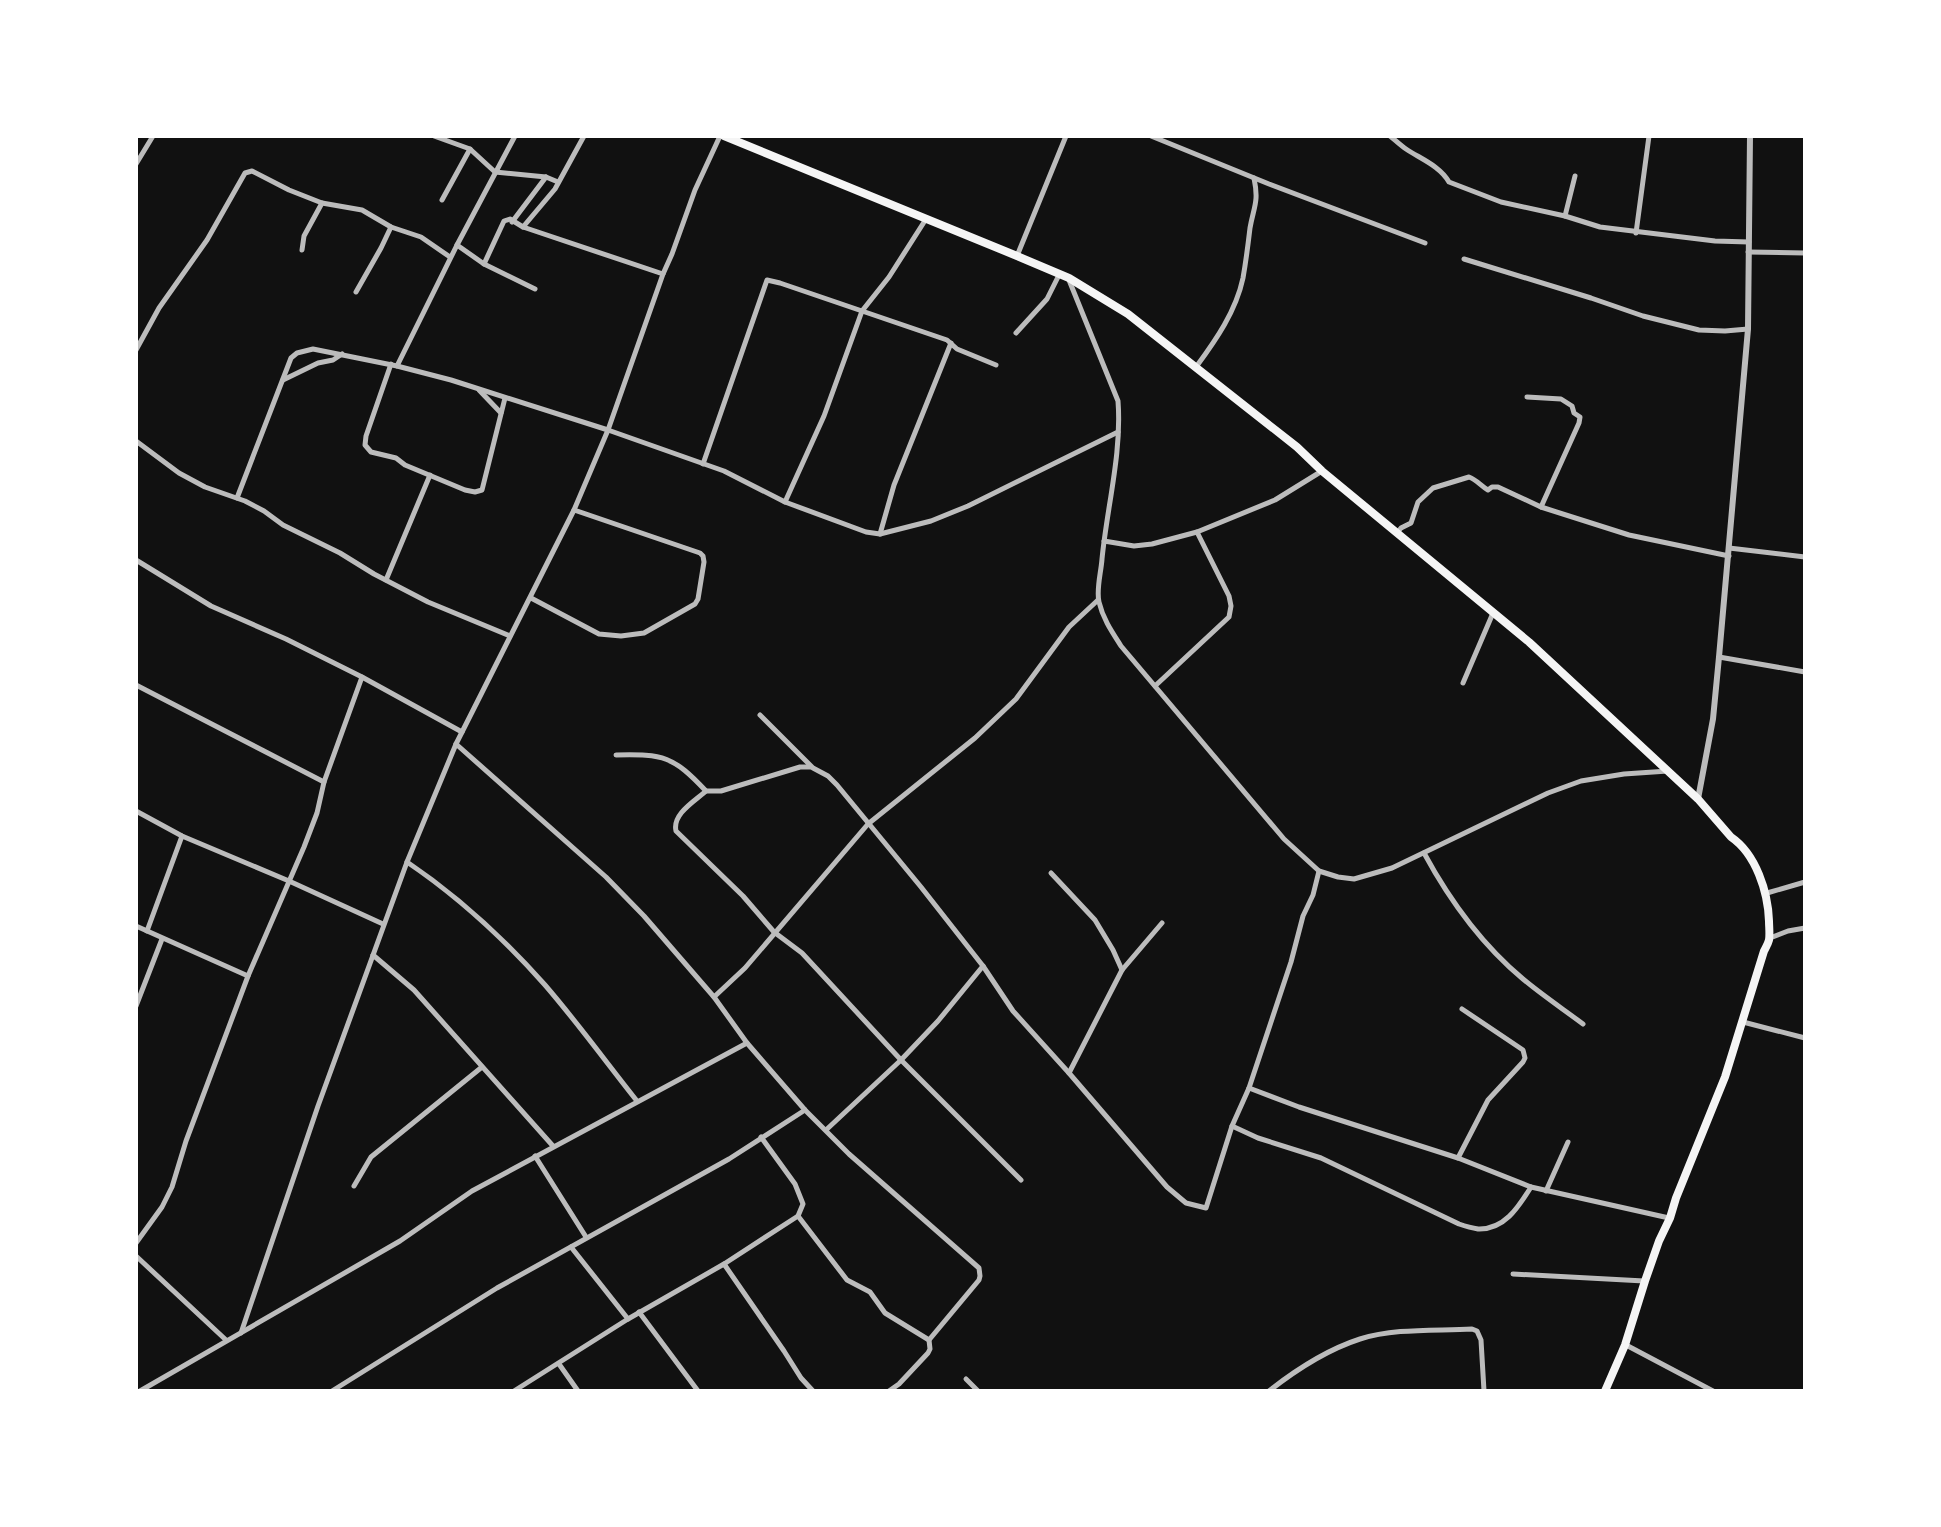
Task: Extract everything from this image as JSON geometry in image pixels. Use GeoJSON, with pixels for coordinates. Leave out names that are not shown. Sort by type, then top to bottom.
{"type":"FeatureCollection","features":[{"type":"Feature","properties":{"kind":"main road"},"geometry":{"type":"LineString","coordinates":[[722,136],[1017,256],[1064,277],[1128,314],[1297,447],[1529,642],[1698,799],[1752,863],[1767,893],[1770,939],[1725,1077],[1659,1241],[1625,1345],[1605,1391]]}},
{"type":"Feature","properties":{"kind":"street"},"geometry":{"type":"LineString","coordinates":[[136,164],[153,136]]}},
{"type":"Feature","properties":{"kind":"street"},"geometry":{"type":"LineString","coordinates":[[434,136],[470,149],[495,172],[546,177],[558,182]]}},
{"type":"Feature","properties":{"kind":"street"},"geometry":{"type":"LineString","coordinates":[[505,398],[482,490],[465,490],[389,455],[371,452],[365,445],[394,365],[515,136]]}},
{"type":"Feature","properties":{"kind":"street"},"geometry":{"type":"LineString","coordinates":[[523,227],[558,182],[584,136]]}},
{"type":"Feature","properties":{"kind":"street"},"geometry":{"type":"LineString","coordinates":[[241,1333],[318,1106],[407,862],[456,744],[574,510],[608,430],[695,190],[722,136]]}},
{"type":"Feature","properties":{"kind":"street"},"geometry":{"type":"LineString","coordinates":[[1017,256],[1066,136]]}},
{"type":"Feature","properties":{"kind":"street"},"geometry":{"type":"LineString","coordinates":[[1151,136],[1425,243]]}},
{"type":"Feature","properties":{"kind":"street"},"geometry":{"type":"LineString","coordinates":[[1390,136],[1448,179],[1501,202],[1636,233],[1749,242]]}},
{"type":"Feature","properties":{"kind":"street"},"geometry":{"type":"LineString","coordinates":[[1636,233],[1649,136]]}},
{"type":"Feature","properties":{"kind":"street"},"geometry":{"type":"LineString","coordinates":[[1698,799],[1713,719],[1748,329],[1750,136]]}},
{"type":"Feature","properties":{"kind":"street"},"geometry":{"type":"LineString","coordinates":[[442,200],[470,149]]}},
{"type":"Feature","properties":{"kind":"street"},"geometry":{"type":"LineString","coordinates":[[136,350],[159,308],[207,240],[245,173],[252,171],[322,203],[362,210],[391,227],[421,237],[450,257]]}},
{"type":"Feature","properties":{"kind":"street"},"geometry":{"type":"LineString","coordinates":[[1565,216],[1575,176]]}},
{"type":"Feature","properties":{"kind":"street"},"geometry":{"type":"LineString","coordinates":[[512,222],[546,177]]}},
{"type":"Feature","properties":{"kind":"street"},"geometry":{"type":"LineString","coordinates":[[1196,367],[1231,312],[1242,281],[1258,195],[1254,178]]}},
{"type":"Feature","properties":{"kind":"street"},"geometry":{"type":"LineString","coordinates":[[302,250],[304,236],[322,203]]}},
{"type":"Feature","properties":{"kind":"street"},"geometry":{"type":"LineString","coordinates":[[785,502],[824,416],[862,311],[889,277],[926,218]]}},
{"type":"Feature","properties":{"kind":"street"},"geometry":{"type":"LineString","coordinates":[[484,264],[504,221],[510,219],[523,227],[663,274]]}},
{"type":"Feature","properties":{"kind":"street"},"geometry":{"type":"LineString","coordinates":[[356,292],[391,227]]}},
{"type":"Feature","properties":{"kind":"street"},"geometry":{"type":"LineString","coordinates":[[457,245],[484,264],[535,289]]}},
{"type":"Feature","properties":{"kind":"street"},"geometry":{"type":"LineString","coordinates":[[1748,252],[1805,253]]}},
{"type":"Feature","properties":{"kind":"street"},"geometry":{"type":"LineString","coordinates":[[1464,259],[1643,316],[1699,330],[1748,329]]}},
{"type":"Feature","properties":{"kind":"street"},"geometry":{"type":"LineString","coordinates":[[1016,333],[1064,277],[1118,401],[1118,432],[1098,599],[1106,623],[1121,646],[1284,839],[1319,871],[1354,879],[1374,874],[1548,793],[1581,781],[1669,771]]}},
{"type":"Feature","properties":{"kind":"street"},"geometry":{"type":"LineString","coordinates":[[703,464],[767,280],[951,343],[957,349],[996,365]]}},
{"type":"Feature","properties":{"kind":"street"},"geometry":{"type":"LineString","coordinates":[[880,534],[894,485],[951,343]]}},
{"type":"Feature","properties":{"kind":"street"},"geometry":{"type":"LineString","coordinates":[[237,498],[291,358],[313,349],[394,365],[608,430],[724,471],[785,502],[866,532],[880,534],[931,521],[968,506],[1118,432]]}},
{"type":"Feature","properties":{"kind":"street"},"geometry":{"type":"LineString","coordinates":[[318,363],[327,351]]}},
{"type":"Feature","properties":{"kind":"street"},"geometry":{"type":"LineString","coordinates":[[282,381],[342,354]]}},
{"type":"Feature","properties":{"kind":"street"},"geometry":{"type":"LineString","coordinates":[[479,389],[501,413]]}},
{"type":"Feature","properties":{"kind":"street"},"geometry":{"type":"LineString","coordinates":[[1527,397],[1561,399],[1572,406],[1574,413],[1580,417],[1541,507]]}},
{"type":"Feature","properties":{"kind":"street"},"geometry":{"type":"LineString","coordinates":[[136,441],[179,473],[205,487],[264,511],[283,525],[428,602],[510,636]]}},
{"type":"Feature","properties":{"kind":"street"},"geometry":{"type":"LineString","coordinates":[[1104,541],[1134,546],[1197,532],[1275,500],[1322,471]]}},
{"type":"Feature","properties":{"kind":"street"},"geometry":{"type":"LineString","coordinates":[[386,580],[430,475]]}},
{"type":"Feature","properties":{"kind":"street"},"geometry":{"type":"LineString","coordinates":[[1397,533],[1411,523],[1418,502],[1433,488],[1469,477],[1488,490],[1498,487],[1541,507],[1629,535],[1729,552],[1805,557]]}},
{"type":"Feature","properties":{"kind":"street"},"geometry":{"type":"LineString","coordinates":[[531,598],[599,634],[621,636],[644,633],[691,607],[698,599],[704,562],[700,553],[574,510]]}},
{"type":"Feature","properties":{"kind":"street"},"geometry":{"type":"LineString","coordinates":[[1155,686],[1229,617],[1229,596],[1197,532]]}},
{"type":"Feature","properties":{"kind":"street"},"geometry":{"type":"LineString","coordinates":[[136,560],[211,606],[362,677],[462,732]]}},
{"type":"Feature","properties":{"kind":"street"},"geometry":{"type":"LineString","coordinates":[[714,997],[745,968],[868,824],[975,738],[1016,699],[1069,627],[1098,599]]}},
{"type":"Feature","properties":{"kind":"street"},"geometry":{"type":"LineString","coordinates":[[1463,683],[1493,613]]}},
{"type":"Feature","properties":{"kind":"street"},"geometry":{"type":"LineString","coordinates":[[1719,657],[1805,672]]}},
{"type":"Feature","properties":{"kind":"street"},"geometry":{"type":"LineString","coordinates":[[136,1243],[162,1207],[172,1187],[186,1141],[248,976],[317,813],[324,782],[362,677]]}},
{"type":"Feature","properties":{"kind":"street"},"geometry":{"type":"LineString","coordinates":[[136,685],[324,782]]}},
{"type":"Feature","properties":{"kind":"street"},"geometry":{"type":"LineString","coordinates":[[760,715],[813,768],[828,776],[921,887],[983,966],[1013,1011],[1167,1187],[1186,1203],[1206,1208],[1232,1126],[1249,1088],[1319,871]]}},
{"type":"Feature","properties":{"kind":"street"},"geometry":{"type":"LineString","coordinates":[[456,744],[606,877],[714,997],[747,1043],[805,1110],[867,1171],[979,1268],[979,1280],[929,1340],[928,1353],[889,1391]]}},
{"type":"Feature","properties":{"kind":"street"},"geometry":{"type":"LineString","coordinates":[[616,755],[663,757],[687,770],[706,791]]}},
{"type":"Feature","properties":{"kind":"street"},"geometry":{"type":"LineString","coordinates":[[813,768],[800,767],[721,791],[706,791],[676,819],[676,831],[743,896],[774,932],[802,953],[901,1060],[1021,1180]]}},
{"type":"Feature","properties":{"kind":"street"},"geometry":{"type":"LineString","coordinates":[[136,811],[182,836],[383,924]]}},
{"type":"Feature","properties":{"kind":"street"},"geometry":{"type":"LineString","coordinates":[[147,931],[182,836]]}},
{"type":"Feature","properties":{"kind":"street"},"geometry":{"type":"LineString","coordinates":[[1424,853],[1444,889],[1489,948],[1524,980],[1583,1024]]}},
{"type":"Feature","properties":{"kind":"street"},"geometry":{"type":"LineString","coordinates":[[407,862],[441,886],[520,958],[637,1101]]}},
{"type":"Feature","properties":{"kind":"street"},"geometry":{"type":"LineString","coordinates":[[1051,873],[1095,920],[1122,970]]}},
{"type":"Feature","properties":{"kind":"street"},"geometry":{"type":"LineString","coordinates":[[1767,893],[1805,882]]}},
{"type":"Feature","properties":{"kind":"street"},"geometry":{"type":"LineString","coordinates":[[1069,1073],[1122,970],[1162,923]]}},
{"type":"Feature","properties":{"kind":"street"},"geometry":{"type":"LineString","coordinates":[[136,926],[248,976]]}},
{"type":"Feature","properties":{"kind":"street"},"geometry":{"type":"LineString","coordinates":[[1770,939],[1805,928]]}},
{"type":"Feature","properties":{"kind":"street"},"geometry":{"type":"LineString","coordinates":[[136,1006],[162,939]]}},
{"type":"Feature","properties":{"kind":"street"},"geometry":{"type":"LineString","coordinates":[[373,955],[414,990],[553,1146]]}},
{"type":"Feature","properties":{"kind":"street"},"geometry":{"type":"LineString","coordinates":[[826,1130],[901,1060],[983,966]]}},
{"type":"Feature","properties":{"kind":"street"},"geometry":{"type":"LineString","coordinates":[[1458,1158],[1488,1100],[1525,1058],[1523,1050],[1462,1009]]}},
{"type":"Feature","properties":{"kind":"street"},"geometry":{"type":"LineString","coordinates":[[1743,1022],[1805,1038]]}},
{"type":"Feature","properties":{"kind":"street"},"geometry":{"type":"LineString","coordinates":[[140,1391],[400,1241],[472,1191],[747,1043]]}},
{"type":"Feature","properties":{"kind":"street"},"geometry":{"type":"LineString","coordinates":[[354,1186],[371,1157],[482,1067]]}},
{"type":"Feature","properties":{"kind":"street"},"geometry":{"type":"LineString","coordinates":[[1249,1088],[1458,1158],[1531,1187],[1670,1218]]}},
{"type":"Feature","properties":{"kind":"street"},"geometry":{"type":"LineString","coordinates":[[332,1391],[497,1288],[717,1166],[805,1110]]}},
{"type":"Feature","properties":{"kind":"street"},"geometry":{"type":"LineString","coordinates":[[1232,1126],[1258,1138],[1321,1158],[1459,1224],[1477,1229],[1512,1216],[1531,1187]]}},
{"type":"Feature","properties":{"kind":"street"},"geometry":{"type":"LineString","coordinates":[[514,1391],[798,1216],[803,1204],[795,1184],[761,1137]]}},
{"type":"Feature","properties":{"kind":"street"},"geometry":{"type":"LineString","coordinates":[[1546,1191],[1568,1142]]}},
{"type":"Feature","properties":{"kind":"street"},"geometry":{"type":"LineString","coordinates":[[535,1156],[586,1237]]}},
{"type":"Feature","properties":{"kind":"street"},"geometry":{"type":"LineString","coordinates":[[798,1216],[847,1280],[870,1292],[885,1313],[929,1340]]}},
{"type":"Feature","properties":{"kind":"street"},"geometry":{"type":"LineString","coordinates":[[571,1247],[628,1319]]}},
{"type":"Feature","properties":{"kind":"street"},"geometry":{"type":"LineString","coordinates":[[136,1256],[226,1340]]}},
{"type":"Feature","properties":{"kind":"street"},"geometry":{"type":"LineString","coordinates":[[724,1264],[813,1391]]}},
{"type":"Feature","properties":{"kind":"street"},"geometry":{"type":"LineString","coordinates":[[1513,1274],[1645,1281]]}},
{"type":"Feature","properties":{"kind":"street"},"geometry":{"type":"LineString","coordinates":[[639,1312],[698,1391]]}},
{"type":"Feature","properties":{"kind":"street"},"geometry":{"type":"LineString","coordinates":[[1269,1391],[1317,1357],[1361,1339],[1404,1332],[1472,1329],[1477,1331],[1481,1340],[1484,1391]]}},
{"type":"Feature","properties":{"kind":"street"},"geometry":{"type":"LineString","coordinates":[[1625,1345],[1713,1391]]}},
{"type":"Feature","properties":{"kind":"street"},"geometry":{"type":"LineString","coordinates":[[559,1364],[578,1391]]}},
{"type":"Feature","properties":{"kind":"street"},"geometry":{"type":"LineString","coordinates":[[966,1379],[978,1391]]}}]}
